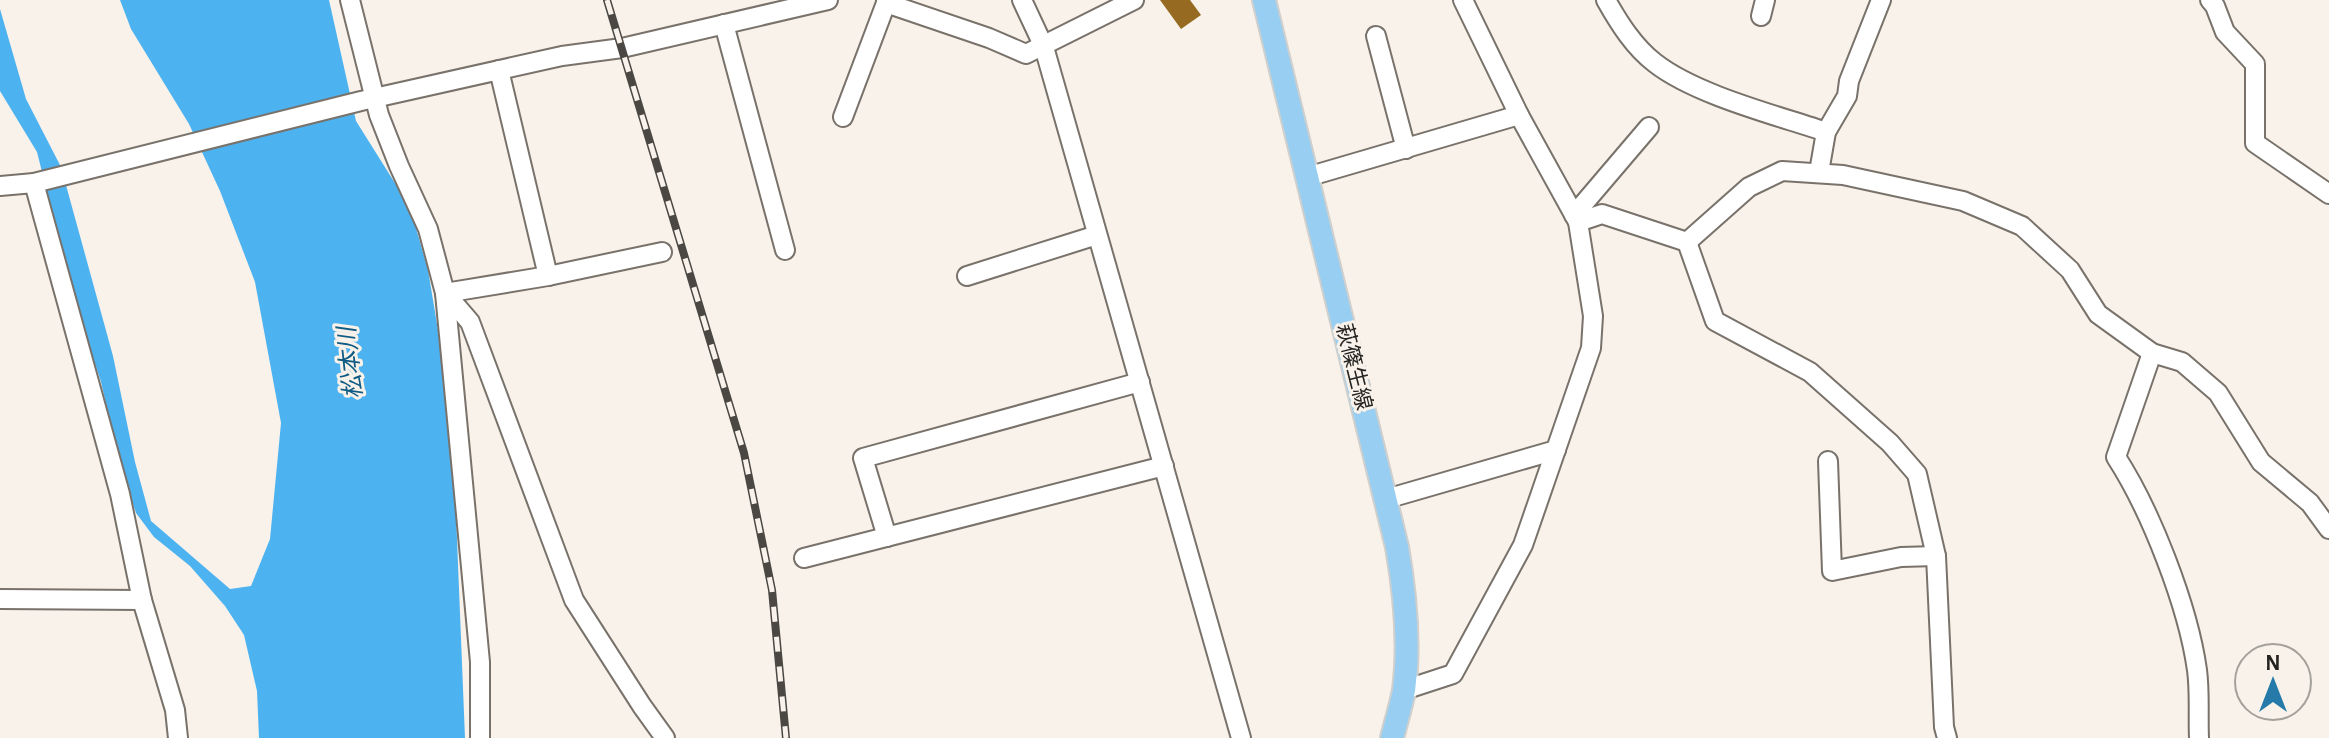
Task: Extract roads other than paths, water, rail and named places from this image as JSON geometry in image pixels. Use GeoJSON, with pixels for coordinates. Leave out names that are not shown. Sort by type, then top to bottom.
{"type":"FeatureCollection","features":[{"type":"Feature","properties":{"kind":"main road","name":"萩篠生線"},"geometry":{"type":"LineString","coordinates":[[1264,0],[1386,499],[1404,588],[1404,690],[1392,738]]}},
{"type":"Feature","properties":{"kind":"street"},"geometry":{"type":"LineString","coordinates":[[350,0],[369,99],[379,115],[428,229],[445,293],[480,662],[480,738]]}},
{"type":"Feature","properties":{"kind":"street"},"geometry":{"type":"LineString","coordinates":[[742,0],[747,19]]}},
{"type":"Feature","properties":{"kind":"street"},"geometry":{"type":"LineString","coordinates":[[0,186],[34,183],[369,99],[562,56],[622,48],[802,3],[828,0]]}},
{"type":"Feature","properties":{"kind":"street"},"geometry":{"type":"LineString","coordinates":[[1022,0],[1044,47],[1241,738]]}},
{"type":"Feature","properties":{"kind":"street"},"geometry":{"type":"LineString","coordinates":[[843,117],[886,2],[1026,54],[1134,0]]}},
{"type":"Feature","properties":{"kind":"street"},"geometry":{"type":"LineString","coordinates":[[1404,690],[1453,674],[1523,545],[1591,348],[1593,316],[1576,218],[1519,115],[1463,0]]}},
{"type":"Feature","properties":{"kind":"street"},"geometry":{"type":"LineString","coordinates":[[1606,0],[1622,27],[1653,61],[1681,81],[1826,132]]}},
{"type":"Feature","properties":{"kind":"street"},"geometry":{"type":"LineString","coordinates":[[1808,167],[1847,96],[1849,81],[1881,0]]}},
{"type":"Feature","properties":{"kind":"street"},"geometry":{"type":"LineString","coordinates":[[2210,0],[2225,32],[2255,64],[2255,143],[2329,194]]}},
{"type":"Feature","properties":{"kind":"street"},"geometry":{"type":"LineString","coordinates":[[724,24],[785,250]]}},
{"type":"Feature","properties":{"kind":"street"},"geometry":{"type":"LineString","coordinates":[[1376,36],[1406,149]]}},
{"type":"Feature","properties":{"kind":"street"},"geometry":{"type":"LineString","coordinates":[[499,70],[548,276]]}},
{"type":"Feature","properties":{"kind":"street"},"geometry":{"type":"LineString","coordinates":[[1307,177],[1519,115]]}},
{"type":"Feature","properties":{"kind":"street"},"geometry":{"type":"LineString","coordinates":[[1576,218],[1649,127]]}},
{"type":"Feature","properties":{"kind":"street"},"geometry":{"type":"LineString","coordinates":[[1687,242],[1749,187],[1782,171],[1808,167],[1844,169],[1963,201],[2022,226],[2070,270],[2098,314],[2152,353],[2182,362],[2218,393],[2261,462],[2310,503],[2329,529]]}},
{"type":"Feature","properties":{"kind":"street"},"geometry":{"type":"LineString","coordinates":[[34,183],[120,494],[142,600],[175,710],[178,738]]}},
{"type":"Feature","properties":{"kind":"street"},"geometry":{"type":"LineString","coordinates":[[1576,218],[1602,214],[1687,242]]}},
{"type":"Feature","properties":{"kind":"street"},"geometry":{"type":"LineString","coordinates":[[967,276],[1097,235]]}},
{"type":"Feature","properties":{"kind":"street"},"geometry":{"type":"LineString","coordinates":[[1687,242],[1715,321],[1810,372],[1890,443],[1917,474],[1936,556],[1947,738]]}},
{"type":"Feature","properties":{"kind":"street"},"geometry":{"type":"LineString","coordinates":[[445,293],[548,276],[662,252]]}},
{"type":"Feature","properties":{"kind":"street"},"geometry":{"type":"LineString","coordinates":[[445,293],[470,322],[574,600],[665,738]]}},
{"type":"Feature","properties":{"kind":"street"},"geometry":{"type":"LineString","coordinates":[[2152,353],[2116,457],[2138,492],[2182,607],[2197,671],[2199,738]]}},
{"type":"Feature","properties":{"kind":"street"},"geometry":{"type":"LineString","coordinates":[[887,537],[863,458],[1140,382]]}},
{"type":"Feature","properties":{"kind":"street"},"geometry":{"type":"LineString","coordinates":[[1386,499],[1556,450]]}},
{"type":"Feature","properties":{"kind":"street"},"geometry":{"type":"LineString","coordinates":[[1828,461],[1832,571],[1901,557],[1936,556]]}},
{"type":"Feature","properties":{"kind":"street"},"geometry":{"type":"LineString","coordinates":[[804,558],[1164,466]]}},
{"type":"Feature","properties":{"kind":"street"},"geometry":{"type":"LineString","coordinates":[[0,599],[142,600]]}},
{"type":"Feature","properties":{"kind":"water","name":"松本川"},"geometry":{"type":"Polygon","coordinates":[[[120,0],[329,0],[356,121],[410,207],[428,270],[452,414],[465,738],[259,738],[257,691],[244,635],[225,606],[190,566],[154,537],[136,513],[121,469],[101,382],[75,303],[37,152],[0,91],[0,9],[26,99],[61,167],[113,356],[151,521],[230,589],[251,586],[270,539],[281,423],[255,282],[220,191],[189,124],[131,29],[120,0]]]}},
{"type":"Feature","properties":{"kind":"railway"},"geometry":{"type":"LineString","coordinates":[[607,0],[744,453],[772,590],[786,738]]}}]}
